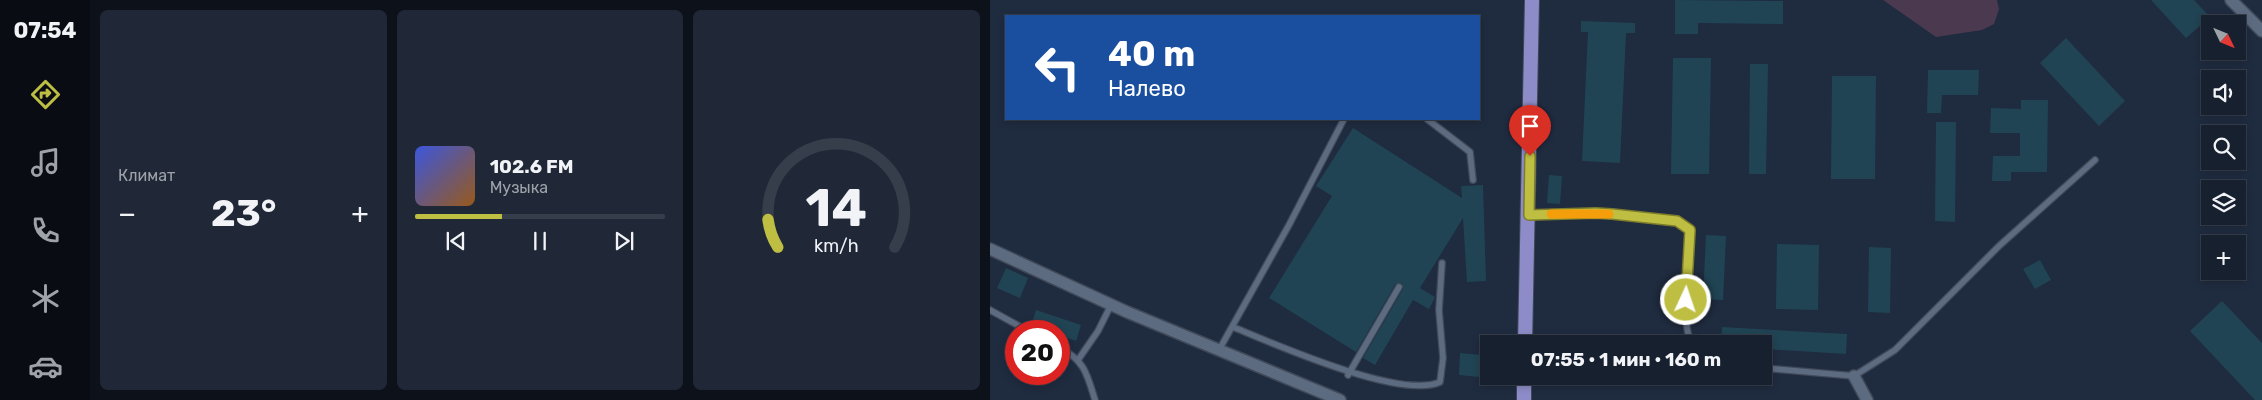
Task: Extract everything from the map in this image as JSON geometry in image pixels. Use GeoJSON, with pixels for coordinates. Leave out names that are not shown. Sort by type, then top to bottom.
{"type":"FeatureCollection","features":[{"type":"Feature","properties":{"kind":"main road"},"geometry":{"type":"LineString","coordinates":[[1525,335],[1532,0]]}},
{"type":"Feature","properties":{"kind":"main road"},"geometry":{"type":"LineString","coordinates":[[1524,385],[1524,400]]}},
{"type":"Feature","properties":{"kind":"street"},"geometry":{"type":"LineString","coordinates":[[2231,0],[2262,31]]}},
{"type":"Feature","properties":{"kind":"street"},"geometry":{"type":"LineString","coordinates":[[990,249],[1111,305],[1340,400]]}},
{"type":"Feature","properties":{"kind":"street"},"geometry":{"type":"LineString","coordinates":[[1854,376],[1867,400]]}},
{"type":"Feature","properties":{"kind":"lane"},"geometry":{"type":"LineString","coordinates":[[1219,350],[1290,225],[1343,120]]}},
{"type":"Feature","properties":{"kind":"lane"},"geometry":{"type":"LineString","coordinates":[[1428,120],[1470,152],[1473,180]]}},
{"type":"Feature","properties":{"kind":"lane"},"geometry":{"type":"LineString","coordinates":[[1772,369],[1854,376],[1895,350],[1998,246],[2095,160]]}},
{"type":"Feature","properties":{"kind":"lane"},"geometry":{"type":"LineString","coordinates":[[1529,215],[1596,213],[1677,221],[1690,230],[1685,317],[1688,335]]}},
{"type":"Feature","properties":{"kind":"lane"},"geometry":{"type":"LineString","coordinates":[[1233,327],[1348,375],[1391,386],[1432,387],[1440,382],[1443,358],[1439,310],[1442,264]]}},
{"type":"Feature","properties":{"kind":"lane"},"geometry":{"type":"LineString","coordinates":[[1348,375],[1400,287]]}},
{"type":"Feature","properties":{"kind":"lane"},"geometry":{"type":"LineString","coordinates":[[1078,360],[1098,331],[1111,305]]}},
{"type":"Feature","properties":{"kind":"lane"},"geometry":{"type":"LineString","coordinates":[[990,310],[1008,320]]}},
{"type":"Feature","properties":{"kind":"lane"},"geometry":{"type":"LineString","coordinates":[[1070,355],[1078,360],[1086,370],[1095,400]]}},
{"type":"Feature","properties":{"kind":"shaded area"},"geometry":{"type":"Polygon","coordinates":[[[1883,0],[1997,0],[1999,9],[1994,24],[1982,30],[1936,37],[1883,0]]]}},
{"type":"Feature","properties":{"kind":"building"},"geometry":{"type":"Polygon","coordinates":[[[1675,0],[1783,1],[1783,24],[1698,23],[1698,34],[1675,34],[1675,0]]]}},
{"type":"Feature","properties":{"kind":"building"},"geometry":{"type":"Polygon","coordinates":[[[2151,0],[2194,0],[2208,15],[2201,15],[2201,25],[2186,38],[2151,0]]]}},
{"type":"Feature","properties":{"kind":"building"},"geometry":{"type":"Polygon","coordinates":[[[1581,21],[1635,23],[1635,33],[1626,33],[1620,163],[1582,161],[1588,32],[1581,32],[1581,21]]]}},
{"type":"Feature","properties":{"kind":"building"},"geometry":{"type":"Polygon","coordinates":[[[2066,38],[2125,101],[2099,126],[2040,63],[2066,38]]]}},
{"type":"Feature","properties":{"kind":"building"},"geometry":{"type":"Polygon","coordinates":[[[1673,58],[1711,58],[1709,174],[1671,174],[1673,58]]]}},
{"type":"Feature","properties":{"kind":"building"},"geometry":{"type":"Polygon","coordinates":[[[1750,64],[1768,64],[1766,174],[1749,174],[1750,64]]]}},
{"type":"Feature","properties":{"kind":"building"},"geometry":{"type":"Polygon","coordinates":[[[1928,70],[1979,70],[1978,95],[1942,95],[1941,113],[1927,113],[1928,70]]]}},
{"type":"Feature","properties":{"kind":"building"},"geometry":{"type":"Polygon","coordinates":[[[1832,76],[1876,76],[1875,179],[1831,179],[1832,76]]]}},
{"type":"Feature","properties":{"kind":"building"},"geometry":{"type":"Polygon","coordinates":[[[2021,100],[2048,100],[2047,172],[2011,172],[2011,181],[1992,181],[1993,156],[2020,156],[2020,133],[1990,133],[1991,108],[2021,109],[2021,100]]]}},
{"type":"Feature","properties":{"kind":"building"},"geometry":{"type":"Polygon","coordinates":[[[1936,122],[1956,122],[1955,222],[1935,221],[1936,122]]]}},
{"type":"Feature","properties":{"kind":"building"},"geometry":{"type":"Polygon","coordinates":[[[1353,128],[1462,198],[1461,186],[1483,185],[1486,281],[1467,282],[1463,218],[1420,288],[1435,297],[1429,309],[1413,300],[1375,365],[1363,358],[1403,289],[1402,283],[1395,285],[1356,352],[1269,298],[1332,196],[1316,186],[1353,128]]]}},
{"type":"Feature","properties":{"kind":"building"},"geometry":{"type":"Polygon","coordinates":[[[1549,175],[1562,176],[1560,204],[1547,203],[1549,175]]]}},
{"type":"Feature","properties":{"kind":"building"},"geometry":{"type":"Polygon","coordinates":[[[1706,235],[1726,236],[1723,300],[1703,299],[1706,235]]]}},
{"type":"Feature","properties":{"kind":"building"},"geometry":{"type":"Polygon","coordinates":[[[1777,244],[1819,245],[1818,310],[1776,309],[1777,244]]]}},
{"type":"Feature","properties":{"kind":"building"},"geometry":{"type":"Polygon","coordinates":[[[1869,247],[1891,248],[1890,313],[1868,312],[1869,247]]]}},
{"type":"Feature","properties":{"kind":"building"},"geometry":{"type":"Polygon","coordinates":[[[2040,260],[2051,280],[2035,289],[2023,269],[2040,260]]]}},
{"type":"Feature","properties":{"kind":"building"},"geometry":{"type":"Polygon","coordinates":[[[1006,268],[1028,278],[1020,298],[997,288],[1006,268]]]}},
{"type":"Feature","properties":{"kind":"building"},"geometry":{"type":"Polygon","coordinates":[[[2222,301],[2262,343],[2262,400],[2255,400],[2190,331],[2222,301]]]}},
{"type":"Feature","properties":{"kind":"building"},"geometry":{"type":"Polygon","coordinates":[[[1036,310],[1066,320],[1033,320],[1036,310]]]}},
{"type":"Feature","properties":{"kind":"building"},"geometry":{"type":"Polygon","coordinates":[[[1070,321],[1081,325],[1076,341],[1070,339],[1070,321]]]}},
{"type":"Feature","properties":{"kind":"building"},"geometry":{"type":"Polygon","coordinates":[[[1722,327],[1847,334],[1846,354],[1772,349],[1772,335],[1722,335],[1722,327]]]}},
{"type":"Feature","properties":{"kind":"building"},"geometry":{"type":"Polygon","coordinates":[[[1460,353],[1480,355],[1479,377],[1459,375],[1460,353]]]}},
{"type":"Feature","properties":{"kind":"slow traffic"},"geometry":{"type":"LineString","coordinates":[[1551,214],[1609,214]]}},
{"type":"Feature","properties":{"kind":"route"},"geometry":{"type":"LineString","coordinates":[[1530,156],[1529,215],[1612,214],[1677,221],[1690,230],[1686,300]]}}]}
